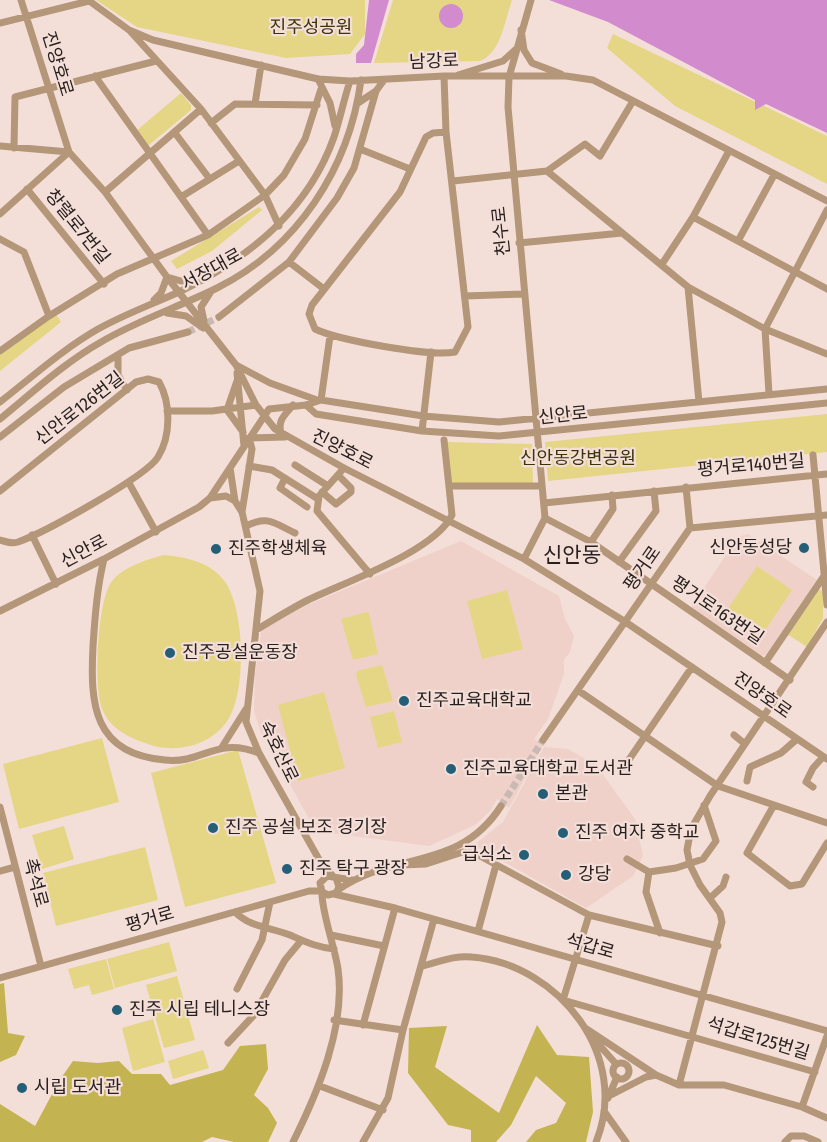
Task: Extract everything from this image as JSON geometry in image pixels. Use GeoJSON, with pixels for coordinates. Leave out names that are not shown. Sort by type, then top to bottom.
{"type":"FeatureCollection","features":[{"type":"Feature","properties":{"kind":"street","name":"진양호로"},"geometry":{"type":"LineString","coordinates":[[21,0],[69,152],[105,192],[166,277],[180,291],[208,331],[236,365],[262,415],[283,435],[524,559],[624,621],[825,758]]}},
{"type":"Feature","properties":{"kind":"street","name":"천수로"},"geometry":{"type":"LineString","coordinates":[[531,0],[521,27],[509,77],[508,107],[512,174],[545,518]]}},
{"type":"Feature","properties":{"kind":"street"},"geometry":{"type":"LineString","coordinates":[[0,23],[88,1]]}},
{"type":"Feature","properties":{"kind":"street","name":"남강로"},"geometry":{"type":"LineString","coordinates":[[88,1],[129,30],[163,42],[318,79],[350,81],[444,76],[566,76],[593,80],[827,201]]}},
{"type":"Feature","properties":{"kind":"street"},"geometry":{"type":"LineString","coordinates":[[521,27],[524,50],[532,63],[566,76]]}},
{"type":"Feature","properties":{"kind":"street"},"geometry":{"type":"LineString","coordinates":[[129,30],[201,109],[265,195],[279,226]]}},
{"type":"Feature","properties":{"kind":"street"},"geometry":{"type":"LineString","coordinates":[[456,76],[503,61],[515,50]]}},
{"type":"Feature","properties":{"kind":"street"},"geometry":{"type":"LineString","coordinates":[[14,148],[16,123],[13,100],[15,97],[156,61]]}},
{"type":"Feature","properties":{"kind":"street"},"geometry":{"type":"LineString","coordinates":[[255,104],[261,65]]}},
{"type":"Feature","properties":{"kind":"street"},"geometry":{"type":"LineString","coordinates":[[95,76],[124,120],[208,235]]}},
{"type":"Feature","properties":{"kind":"street"},"geometry":{"type":"LineString","coordinates":[[444,76],[446,132],[468,327],[459,348],[451,353],[430,352],[330,336],[315,329],[309,314],[324,289],[346,264],[400,192],[426,137],[433,133],[446,132]]}},
{"type":"Feature","properties":{"kind":"street"},"geometry":{"type":"LineString","coordinates":[[318,79],[330,103],[336,131]]}},
{"type":"Feature","properties":{"kind":"street","name":"서장대로"},"geometry":{"type":"LineString","coordinates":[[0,419],[74,359],[102,341],[211,291],[257,262],[311,210],[336,168],[358,103],[361,80]]}},
{"type":"Feature","properties":{"kind":"street"},"geometry":{"type":"LineString","coordinates":[[358,103],[376,91],[384,80]]}},
{"type":"Feature","properties":{"kind":"street","name":"서장대로"},"geometry":{"type":"LineString","coordinates":[[0,402],[66,349],[95,330],[205,279],[250,251],[279,226],[315,178],[336,131],[350,81]]}},
{"type":"Feature","properties":{"kind":"street"},"geometry":{"type":"LineString","coordinates":[[0,351],[49,316],[117,274],[208,235],[265,195],[284,175],[305,139],[321,89]]}},
{"type":"Feature","properties":{"kind":"street"},"geometry":{"type":"LineString","coordinates":[[219,317],[290,262],[337,198],[354,168],[376,91]]}},
{"type":"Feature","properties":{"kind":"street"},"geometry":{"type":"LineString","coordinates":[[453,181],[547,171],[585,144],[600,156],[633,101]]}},
{"type":"Feature","properties":{"kind":"street"},"geometry":{"type":"LineString","coordinates":[[211,123],[235,104],[317,105]]}},
{"type":"Feature","properties":{"kind":"street"},"geometry":{"type":"LineString","coordinates":[[105,192],[201,109]]}},
{"type":"Feature","properties":{"kind":"street"},"geometry":{"type":"LineString","coordinates":[[175,133],[209,178]]}},
{"type":"Feature","properties":{"kind":"street"},"geometry":{"type":"LineString","coordinates":[[0,146],[69,152]]}},
{"type":"Feature","properties":{"kind":"street"},"geometry":{"type":"LineString","coordinates":[[360,149],[410,169]]}},
{"type":"Feature","properties":{"kind":"street"},"geometry":{"type":"LineString","coordinates":[[662,264],[693,218],[729,151]]}},
{"type":"Feature","properties":{"kind":"street"},"geometry":{"type":"LineString","coordinates":[[0,214],[69,152]]}},
{"type":"Feature","properties":{"kind":"street"},"geometry":{"type":"LineString","coordinates":[[181,198],[209,178],[239,161]]}},
{"type":"Feature","properties":{"kind":"street"},"geometry":{"type":"LineString","coordinates":[[547,171],[688,287],[765,329],[827,354]]}},
{"type":"Feature","properties":{"kind":"street"},"geometry":{"type":"LineString","coordinates":[[738,241],[774,175]]}},
{"type":"Feature","properties":{"kind":"street","name":"창렬로7번길"},"geometry":{"type":"LineString","coordinates":[[27,189],[104,284]]}},
{"type":"Feature","properties":{"kind":"street"},"geometry":{"type":"LineString","coordinates":[[769,394],[765,329],[827,210]]}},
{"type":"Feature","properties":{"kind":"street"},"geometry":{"type":"LineString","coordinates":[[693,218],[827,289]]}},
{"type":"Feature","properties":{"kind":"street"},"geometry":{"type":"LineString","coordinates":[[519,243],[622,233]]}},
{"type":"Feature","properties":{"kind":"street"},"geometry":{"type":"LineString","coordinates":[[0,239],[24,252],[49,316]]}},
{"type":"Feature","properties":{"kind":"street"},"geometry":{"type":"LineString","coordinates":[[290,262],[324,289]]}},
{"type":"Feature","properties":{"kind":"street"},"geometry":{"type":"LineString","coordinates":[[151,303],[161,293],[166,277],[181,282],[205,279]]}},
{"type":"Feature","properties":{"kind":"street"},"geometry":{"type":"LineString","coordinates":[[688,287],[699,402]]}},
{"type":"Feature","properties":{"kind":"street"},"geometry":{"type":"LineString","coordinates":[[208,331],[201,307],[211,291]]}},
{"type":"Feature","properties":{"kind":"street"},"geometry":{"type":"LineString","coordinates":[[465,296],[523,294]]}},
{"type":"Feature","properties":{"kind":"street"},"geometry":{"type":"LineString","coordinates":[[164,313],[186,316],[208,331]]}},
{"type":"Feature","properties":{"kind":"street"},"geometry":{"type":"LineString","coordinates":[[0,437],[64,387],[118,355],[163,337],[188,332]]}},
{"type":"Feature","properties":{"kind":"street"},"geometry":{"type":"LineString","coordinates":[[236,365],[270,383],[319,400],[330,336]]}},
{"type":"Feature","properties":{"kind":"street"},"geometry":{"type":"LineString","coordinates":[[422,431],[430,352]]}},
{"type":"Feature","properties":{"kind":"street"},"geometry":{"type":"LineString","coordinates":[[118,355],[118,375],[127,390]]}},
{"type":"Feature","properties":{"kind":"street"},"geometry":{"type":"LineString","coordinates":[[236,365],[247,435],[252,449],[242,512]]}},
{"type":"Feature","properties":{"kind":"street","name":"신안로126번길"},"geometry":{"type":"LineString","coordinates":[[0,491],[136,382],[148,379],[159,382],[167,411],[165,444],[157,459],[129,483],[32,535],[15,543],[0,540]]}},
{"type":"Feature","properties":{"kind":"street"},"geometry":{"type":"LineString","coordinates":[[227,410],[238,379]]}},
{"type":"Feature","properties":{"kind":"street","name":"신안로"},"geometry":{"type":"LineString","coordinates":[[262,415],[269,409],[306,405],[319,400],[471,422],[536,420],[827,389]]}},
{"type":"Feature","properties":{"kind":"street","name":"신안로"},"geometry":{"type":"LineString","coordinates":[[306,405],[316,414],[422,431],[480,435],[537,434],[827,403]]}},
{"type":"Feature","properties":{"kind":"street"},"geometry":{"type":"LineString","coordinates":[[167,411],[227,410],[256,405]]}},
{"type":"Feature","properties":{"kind":"street"},"geometry":{"type":"LineString","coordinates":[[247,435],[283,435],[279,426],[282,417],[293,405]]}},
{"type":"Feature","properties":{"kind":"street"},"geometry":{"type":"LineString","coordinates":[[227,410],[247,435]]}},
{"type":"Feature","properties":{"kind":"street"},"geometry":{"type":"LineString","coordinates":[[247,435],[262,415]]}},
{"type":"Feature","properties":{"kind":"street","name":"신안로"},"geometry":{"type":"LineString","coordinates":[[0,611],[156,532],[210,498],[244,446],[247,435]]}},
{"type":"Feature","properties":{"kind":"street"},"geometry":{"type":"LineString","coordinates":[[256,630],[309,600],[370,574],[438,534],[452,515],[444,440]]}},
{"type":"Feature","properties":{"kind":"street"},"geometry":{"type":"LineString","coordinates":[[813,455],[815,475],[827,474]]}},
{"type":"Feature","properties":{"kind":"street"},"geometry":{"type":"LineString","coordinates":[[295,465],[336,504],[351,492],[351,488],[338,475]]}},
{"type":"Feature","properties":{"kind":"street"},"geometry":{"type":"LineString","coordinates":[[249,466],[266,467],[285,478],[323,492]]}},
{"type":"Feature","properties":{"kind":"street","name":"숙호산로"},"geometry":{"type":"LineString","coordinates":[[230,468],[236,501],[246,526],[259,582],[246,722],[259,753],[321,863]]}},
{"type":"Feature","properties":{"kind":"street"},"geometry":{"type":"LineString","coordinates":[[344,468],[323,492],[317,511],[370,574]]}},
{"type":"Feature","properties":{"kind":"street","name":"평거로140번길"},"geometry":{"type":"LineString","coordinates":[[544,502],[815,475],[823,515],[827,605]]}},
{"type":"Feature","properties":{"kind":"street"},"geometry":{"type":"LineString","coordinates":[[285,478],[280,488],[307,507]]}},
{"type":"Feature","properties":{"kind":"street"},"geometry":{"type":"LineString","coordinates":[[129,483],[156,532]]}},
{"type":"Feature","properties":{"kind":"street"},"geometry":{"type":"LineString","coordinates":[[449,486],[542,486]]}},
{"type":"Feature","properties":{"kind":"street"},"geometry":{"type":"LineString","coordinates":[[686,487],[690,528],[823,515]]}},
{"type":"Feature","properties":{"kind":"street"},"geometry":{"type":"LineString","coordinates":[[619,562],[656,511],[654,491]]}},
{"type":"Feature","properties":{"kind":"street"},"geometry":{"type":"LineString","coordinates":[[591,542],[613,509],[612,495]]}},
{"type":"Feature","properties":{"kind":"street"},"geometry":{"type":"LineString","coordinates":[[210,498],[226,496],[236,501]]}},
{"type":"Feature","properties":{"kind":"street"},"geometry":{"type":"LineString","coordinates":[[524,559],[545,518]]}},
{"type":"Feature","properties":{"kind":"street","name":"평거로163번길"},"geometry":{"type":"LineString","coordinates":[[545,518],[591,542],[790,680]]}},
{"type":"Feature","properties":{"kind":"street"},"geometry":{"type":"LineString","coordinates":[[246,526],[260,519],[268,520],[295,533]]}},
{"type":"Feature","properties":{"kind":"street","name":"평거로"},"geometry":{"type":"LineString","coordinates":[[543,740],[690,528]]}},
{"type":"Feature","properties":{"kind":"street"},"geometry":{"type":"LineString","coordinates":[[32,535],[56,584]]}},
{"type":"Feature","properties":{"kind":"street"},"geometry":{"type":"LineString","coordinates":[[104,559],[96,598],[91,682],[94,709],[107,735],[134,752],[166,760],[186,759],[222,747],[239,747],[259,753]]}},
{"type":"Feature","properties":{"kind":"street","name":"평거로163번길"},"geometry":{"type":"LineString","coordinates":[[765,663],[824,576]]}},
{"type":"Feature","properties":{"kind":"street"},"geometry":{"type":"LineString","coordinates":[[679,1085],[723,922],[720,913],[700,885],[690,865],[687,850],[691,829],[704,805],[827,622]]}},
{"type":"Feature","properties":{"kind":"street"},"geometry":{"type":"LineString","coordinates":[[624,767],[646,738],[692,667]]}},
{"type":"Feature","properties":{"kind":"street"},"geometry":{"type":"LineString","coordinates":[[579,691],[718,786],[827,824]]}},
{"type":"Feature","properties":{"kind":"street"},"geometry":{"type":"LineString","coordinates":[[222,747],[246,709]]}},
{"type":"Feature","properties":{"kind":"street"},"geometry":{"type":"LineString","coordinates":[[734,735],[745,744]]}},
{"type":"Feature","properties":{"kind":"street"},"geometry":{"type":"LineString","coordinates":[[747,781],[750,767],[781,753],[797,739]]}},
{"type":"Feature","properties":{"kind":"street"},"geometry":{"type":"LineString","coordinates":[[813,787],[807,782],[813,768],[825,758]]}},
{"type":"Feature","properties":{"kind":"street"},"geometry":{"type":"LineString","coordinates":[[627,859],[649,872],[690,865],[703,859],[716,841],[704,805]]}},
{"type":"Feature","properties":{"kind":"street"},"geometry":{"type":"LineString","coordinates":[[774,805],[747,853],[790,886],[802,884],[827,843]]}},
{"type":"Feature","properties":{"kind":"street"},"geometry":{"type":"LineString","coordinates":[[324,905],[335,892],[352,880],[435,856],[465,843],[483,831],[501,806]]}},
{"type":"Feature","properties":{"kind":"street","name":"촉석로"},"geometry":{"type":"LineString","coordinates":[[0,807],[41,966]]}},
{"type":"Feature","properties":{"kind":"street"},"geometry":{"type":"LineString","coordinates":[[402,865],[426,864],[469,850],[589,915],[718,946]]}},
{"type":"Feature","properties":{"kind":"street"},"geometry":{"type":"LineString","coordinates":[[321,863],[334,877],[335,892]]}},
{"type":"Feature","properties":{"kind":"street"},"geometry":{"type":"LineString","coordinates":[[293,1142],[320,1086],[339,985],[324,905],[321,863]]}},
{"type":"Feature","properties":{"kind":"street"},"geometry":{"type":"LineString","coordinates":[[478,931],[496,865]]}},
{"type":"Feature","properties":{"kind":"street"},"geometry":{"type":"LineString","coordinates":[[0,871],[15,867]]}},
{"type":"Feature","properties":{"kind":"street"},"geometry":{"type":"LineString","coordinates":[[649,872],[646,892],[660,933]]}},
{"type":"Feature","properties":{"kind":"street"},"geometry":{"type":"LineString","coordinates":[[309,891],[321,880],[334,877],[352,880]]}},
{"type":"Feature","properties":{"kind":"street"},"geometry":{"type":"LineString","coordinates":[[710,898],[723,886],[726,877]]}},
{"type":"Feature","properties":{"kind":"street","name":"평거로"},"geometry":{"type":"LineString","coordinates":[[0,978],[309,891]]}},
{"type":"Feature","properties":{"kind":"street","name":"석갑로"},"geometry":{"type":"LineString","coordinates":[[309,891],[335,892],[395,908],[827,1031]]}},
{"type":"Feature","properties":{"kind":"street"},"geometry":{"type":"LineString","coordinates":[[237,989],[265,929],[270,902]]}},
{"type":"Feature","properties":{"kind":"street"},"geometry":{"type":"LineString","coordinates":[[363,1024],[395,908]]}},
{"type":"Feature","properties":{"kind":"street"},"geometry":{"type":"LineString","coordinates":[[235,912],[248,922],[265,929],[292,936],[300,942],[334,949]]}},
{"type":"Feature","properties":{"kind":"street"},"geometry":{"type":"LineString","coordinates":[[563,999],[589,915]]}},
{"type":"Feature","properties":{"kind":"street"},"geometry":{"type":"LineString","coordinates":[[363,1142],[383,1110],[397,1066],[403,1030],[434,919]]}},
{"type":"Feature","properties":{"kind":"street"},"geometry":{"type":"LineString","coordinates":[[331,935],[384,946]]}},
{"type":"Feature","properties":{"kind":"street"},"geometry":{"type":"LineString","coordinates":[[228,1042],[254,1015],[285,960],[300,942]]}},
{"type":"Feature","properties":{"kind":"street"},"geometry":{"type":"LineString","coordinates":[[422,966],[455,957],[489,960],[525,974],[563,999],[616,1064],[626,1064],[629,1073]]}},
{"type":"Feature","properties":{"kind":"street","name":"석갑로125번길"},"geometry":{"type":"LineString","coordinates":[[563,999],[815,1072]]}},
{"type":"Feature","properties":{"kind":"street"},"geometry":{"type":"LineString","coordinates":[[334,1020],[403,1030]]}},
{"type":"Feature","properties":{"kind":"street"},"geometry":{"type":"LineString","coordinates":[[585,1028],[656,1075],[679,1085],[724,1085],[802,1107],[827,1117]]}},
{"type":"Feature","properties":{"kind":"street"},"geometry":{"type":"LineString","coordinates":[[585,1028],[601,1059],[604,1111],[626,1142]]}},
{"type":"Feature","properties":{"kind":"street","name":"석갑로125번길"},"geometry":{"type":"LineString","coordinates":[[802,1107],[827,1036]]}},
{"type":"Feature","properties":{"kind":"street"},"geometry":{"type":"LineString","coordinates":[[616,1064],[613,1070],[617,1077]]}},
{"type":"Feature","properties":{"kind":"street"},"geometry":{"type":"LineString","coordinates":[[629,1073],[646,1077]]}},
{"type":"Feature","properties":{"kind":"street"},"geometry":{"type":"LineString","coordinates":[[617,1077],[624,1078],[629,1073]]}},
{"type":"Feature","properties":{"kind":"street"},"geometry":{"type":"LineString","coordinates":[[609,1096],[646,1077],[656,1075]]}},
{"type":"Feature","properties":{"kind":"street"},"geometry":{"type":"LineString","coordinates":[[596,1142],[604,1111],[617,1077]]}},
{"type":"Feature","properties":{"kind":"street"},"geometry":{"type":"LineString","coordinates":[[320,1086],[383,1110]]}},
{"type":"Feature","properties":{"kind":"street"},"geometry":{"type":"LineString","coordinates":[[785,1142],[791,1136],[804,1136],[818,1142]]}},
{"type":"Feature","properties":{"kind":"shaded area"},"geometry":{"type":"Polygon","coordinates":[[[369,0],[389,0],[371,63],[356,63],[356,54],[364,45],[369,0]]]}},
{"type":"Feature","properties":{"kind":"shaded area"},"geometry":{"type":"Polygon","coordinates":[[[549,0],[827,0],[827,133],[766,104],[755,110],[755,100],[608,22],[549,0]]]}},
{"type":"Feature","properties":{"kind":"shaded area"},"geometry":{"type":"Polygon","coordinates":[[[451,4],[456,5],[462,11],[462,21],[456,27],[451,28],[446,27],[440,21],[439,16],[440,11],[446,5],[451,4]]]}},
{"type":"Feature","properties":{"kind":"shaded area"},"geometry":{"type":"Polygon","coordinates":[[[748,534],[817,580],[766,655],[760,656],[692,610],[692,606],[738,537],[748,534]]]}},
{"type":"Feature","properties":{"kind":"shaded area","name":"진주교육대학교"},"geometry":{"type":"Polygon","coordinates":[[[461,541],[559,596],[565,619],[574,636],[570,652],[564,660],[564,674],[548,719],[534,739],[543,745],[509,808],[497,799],[491,810],[475,825],[429,846],[316,831],[261,733],[254,711],[255,675],[262,627],[307,605],[461,541]]]}},
{"type":"Feature","properties":{"kind":"shaded area","name":"진주 여자 중학교"},"geometry":{"type":"Polygon","coordinates":[[[544,747],[568,749],[596,765],[635,819],[643,856],[633,876],[586,908],[474,845],[503,822],[544,747]]]}},
{"type":"Feature","properties":{"kind":"shaded area"},"geometry":{"type":"Polygon","coordinates":[[[4,983],[8,1033],[25,1036],[16,1055],[0,1062],[0,984],[4,983]]]}},
{"type":"Feature","properties":{"kind":"shaded area"},"geometry":{"type":"Polygon","coordinates":[[[537,1025],[557,1055],[589,1057],[593,1112],[586,1142],[526,1142],[536,1130],[556,1123],[566,1103],[536,1076],[511,1125],[496,1142],[471,1142],[471,1130],[448,1125],[408,1073],[409,1028],[447,1026],[435,1067],[499,1113],[537,1025]]]}},
{"type":"Feature","properties":{"kind":"shaded area"},"geometry":{"type":"Polygon","coordinates":[[[266,1044],[268,1069],[254,1095],[268,1108],[277,1123],[268,1142],[234,1142],[212,1137],[202,1142],[0,1142],[0,1104],[35,1126],[59,1081],[73,1061],[98,1063],[119,1061],[132,1074],[161,1074],[170,1085],[223,1070],[240,1046],[266,1044]]]}},
{"type":"Feature","properties":{"kind":"green space","name":"진주성공원"},"geometry":{"type":"Polygon","coordinates":[[[96,0],[365,0],[365,34],[350,54],[286,58],[137,27],[96,0]]]}},
{"type":"Feature","properties":{"kind":"green space"},"geometry":{"type":"Polygon","coordinates":[[[393,0],[512,0],[498,43],[487,57],[480,61],[374,63],[393,0]]]}},
{"type":"Feature","properties":{"kind":"green space"},"geometry":{"type":"Polygon","coordinates":[[[613,34],[827,136],[827,184],[675,106],[607,48],[613,34]]]}},
{"type":"Feature","properties":{"kind":"green space"},"geometry":{"type":"Polygon","coordinates":[[[181,93],[191,105],[191,110],[149,145],[144,144],[135,132],[181,93]]]}},
{"type":"Feature","properties":{"kind":"green space"},"geometry":{"type":"Polygon","coordinates":[[[259,207],[262,210],[212,251],[177,269],[171,261],[259,207]]]}},
{"type":"Feature","properties":{"kind":"green space"},"geometry":{"type":"Polygon","coordinates":[[[54,311],[61,322],[0,371],[0,352],[54,311]]]}},
{"type":"Feature","properties":{"kind":"green space","name":"신안동강변공원"},"geometry":{"type":"Polygon","coordinates":[[[827,414],[827,452],[548,481],[545,442],[827,414]]]}},
{"type":"Feature","properties":{"kind":"green space"},"geometry":{"type":"Polygon","coordinates":[[[446,442],[532,444],[533,485],[450,483],[446,442]]]}},
{"type":"Feature","properties":{"kind":"green space","name":"진주공설운동장"},"geometry":{"type":"Polygon","coordinates":[[[164,555],[203,564],[222,578],[230,590],[235,606],[241,646],[239,687],[229,718],[213,735],[192,746],[180,748],[156,747],[126,735],[115,727],[103,711],[98,684],[100,625],[107,591],[112,581],[143,561],[164,555]]]}},
{"type":"Feature","properties":{"kind":"green space"},"geometry":{"type":"Polygon","coordinates":[[[757,566],[792,590],[764,632],[728,608],[757,566]]]}},
{"type":"Feature","properties":{"kind":"green space"},"geometry":{"type":"Polygon","coordinates":[[[818,589],[823,591],[823,618],[807,647],[787,634],[818,589]]]}},
{"type":"Feature","properties":{"kind":"green space"},"geometry":{"type":"Polygon","coordinates":[[[507,590],[523,649],[482,659],[467,601],[507,590]]]}},
{"type":"Feature","properties":{"kind":"green space"},"geometry":{"type":"Polygon","coordinates":[[[367,612],[378,654],[353,660],[341,619],[367,612]]]}},
{"type":"Feature","properties":{"kind":"green space"},"geometry":{"type":"Polygon","coordinates":[[[382,665],[393,701],[366,707],[356,675],[357,671],[382,665]]]}},
{"type":"Feature","properties":{"kind":"green space"},"geometry":{"type":"Polygon","coordinates":[[[324,692],[345,768],[298,781],[278,705],[324,692]]]}},
{"type":"Feature","properties":{"kind":"green space"},"geometry":{"type":"Polygon","coordinates":[[[394,711],[402,742],[378,748],[370,717],[394,711]]]}},
{"type":"Feature","properties":{"kind":"green space"},"geometry":{"type":"Polygon","coordinates":[[[102,738],[119,802],[19,829],[3,764],[102,738]]]}},
{"type":"Feature","properties":{"kind":"green space","name":"진주 공설 보조 경기장"},"geometry":{"type":"Polygon","coordinates":[[[238,750],[276,883],[185,907],[151,773],[238,750]]]}},
{"type":"Feature","properties":{"kind":"green space"},"geometry":{"type":"Polygon","coordinates":[[[64,826],[74,859],[42,869],[32,835],[64,826]]]}},
{"type":"Feature","properties":{"kind":"green space"},"geometry":{"type":"Polygon","coordinates":[[[145,847],[158,900],[56,926],[43,873],[145,847]]]}},
{"type":"Feature","properties":{"kind":"green space"},"geometry":{"type":"Polygon","coordinates":[[[169,942],[177,971],[115,988],[107,959],[169,942]]]}},
{"type":"Feature","properties":{"kind":"green space"},"geometry":{"type":"Polygon","coordinates":[[[106,959],[114,989],[92,995],[89,985],[74,989],[68,969],[106,959]]]}},
{"type":"Feature","properties":{"kind":"green space"},"geometry":{"type":"Polygon","coordinates":[[[177,976],[195,1040],[164,1048],[146,985],[177,976]]]}},
{"type":"Feature","properties":{"kind":"green space"},"geometry":{"type":"Polygon","coordinates":[[[153,1019],[165,1062],[133,1071],[122,1028],[153,1019]]]}},
{"type":"Feature","properties":{"kind":"green space","name":"진주 시립 테니스장"},"geometry":{"type":"Polygon","coordinates":[[[203,1050],[209,1068],[173,1079],[168,1061],[203,1050]]]}},
{"type":"Feature","properties":{"kind":"tunnel"},"geometry":{"type":"LineString","coordinates":[[188,332],[219,317]]}},
{"type":"Feature","properties":{"kind":"tunnel"},"geometry":{"type":"LineString","coordinates":[[501,806],[543,740]]}},
{"type":"Feature","properties":{"kind":"place","name":"신안동성당"},"geometry":{"type":"Point","coordinates":[804,548]}},
{"type":"Feature","properties":{"kind":"place","name":"진주학생체육"},"geometry":{"type":"Point","coordinates":[216,549]}},
{"type":"Feature","properties":{"kind":"place","name":"진주공설운동장"},"geometry":{"type":"Point","coordinates":[170,653]}},
{"type":"Feature","properties":{"kind":"place","name":"진주교육대학교"},"geometry":{"type":"Point","coordinates":[404,701]}},
{"type":"Feature","properties":{"kind":"place","name":"진주교육대학교 도서관"},"geometry":{"type":"Point","coordinates":[451,769]}},
{"type":"Feature","properties":{"kind":"place","name":"본관"},"geometry":{"type":"Point","coordinates":[543,794]}},
{"type":"Feature","properties":{"kind":"place","name":"진주 공설 보조 경기장"},"geometry":{"type":"Point","coordinates":[213,828]}},
{"type":"Feature","properties":{"kind":"place","name":"진주 여자 중학교"},"geometry":{"type":"Point","coordinates":[563,833]}},
{"type":"Feature","properties":{"kind":"place","name":"급식소"},"geometry":{"type":"Point","coordinates":[524,855]}},
{"type":"Feature","properties":{"kind":"place","name":"진주 탁구 광장"},"geometry":{"type":"Point","coordinates":[287,869]}},
{"type":"Feature","properties":{"kind":"place","name":"강당"},"geometry":{"type":"Point","coordinates":[566,875]}},
{"type":"Feature","properties":{"kind":"place","name":"진주 시립 테니스장"},"geometry":{"type":"Point","coordinates":[117,1010]}},
{"type":"Feature","properties":{"kind":"place","name":"시립 도서관"},"geometry":{"type":"Point","coordinates":[22,1088]}},
{"type":"Feature","properties":{"kind":"district","name":"신안동"},"geometry":{"type":"Point","coordinates":[572,556]}}]}
